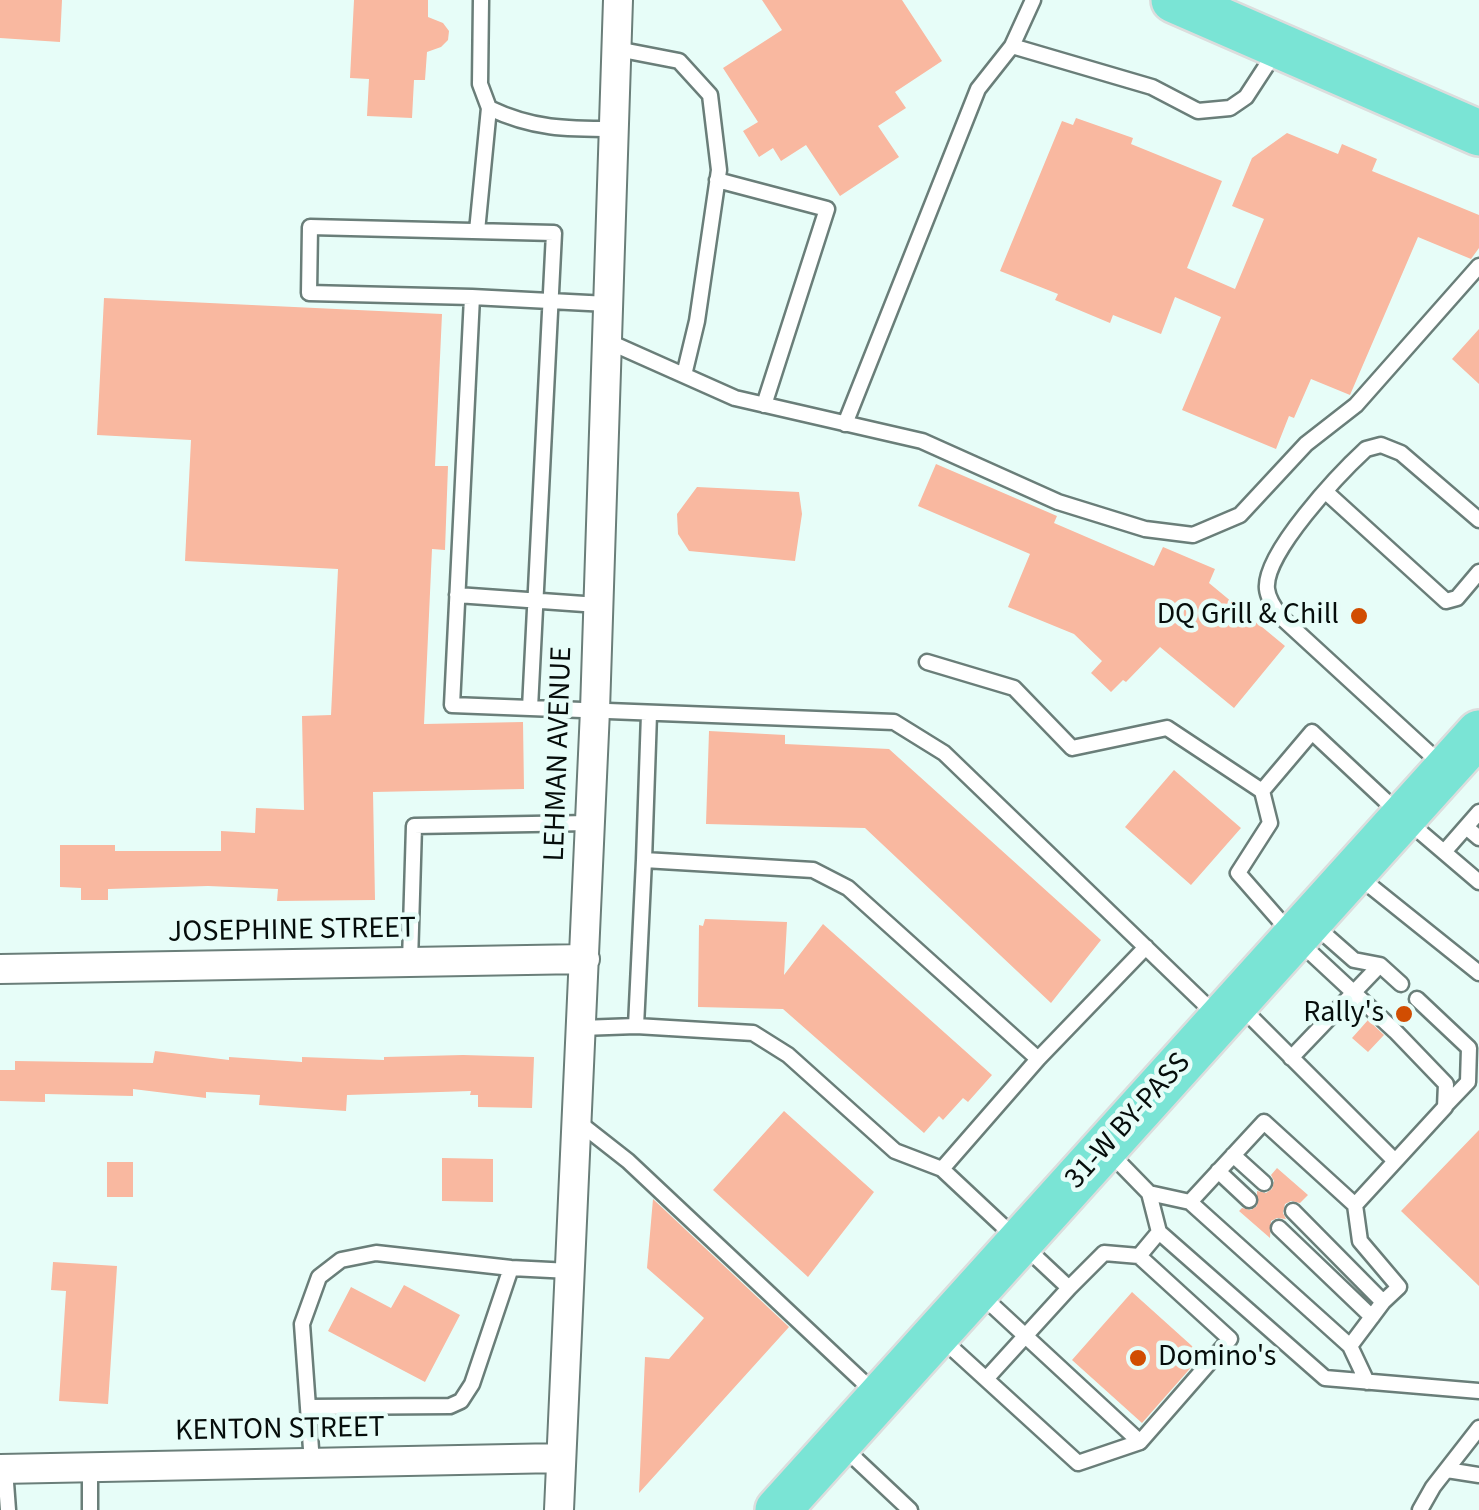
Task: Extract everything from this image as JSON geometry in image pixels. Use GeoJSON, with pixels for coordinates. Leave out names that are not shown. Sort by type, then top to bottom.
{"type":"FeatureCollection","features":[{"type":"Feature","properties":{"kind":"main road"},"geometry":{"type":"LineString","coordinates":[[1174,0],[1479,132]]}},
{"type":"Feature","properties":{"kind":"main road","name":"31-W BY-PASS"},"geometry":{"type":"LineString","coordinates":[[778,1510],[1479,733]]}},
{"type":"Feature","properties":{"kind":"street","name":"LEHMAN AVENUE"},"geometry":{"type":"LineString","coordinates":[[559,1510],[585,959],[618,0]]}},
{"type":"Feature","properties":{"kind":"street","name":"JOSEPHINE STREET"},"geometry":{"type":"LineString","coordinates":[[0,969],[585,959]]}},
{"type":"Feature","properties":{"kind":"street","name":"KENTON STREET"},"geometry":{"type":"LineString","coordinates":[[3,1469],[562,1458]]}},
{"type":"Feature","properties":{"kind":"lane"},"geometry":{"type":"LineString","coordinates":[[477,232],[488,108],[480,84],[481,0]]}},
{"type":"Feature","properties":{"kind":"lane"},"geometry":{"type":"LineString","coordinates":[[845,424],[978,89],[1012,46],[1033,0]]}},
{"type":"Feature","properties":{"kind":"lane"},"geometry":{"type":"LineString","coordinates":[[1012,46],[1152,87],[1198,111],[1230,108],[1246,98],[1279,47]]}},
{"type":"Feature","properties":{"kind":"lane"},"geometry":{"type":"LineString","coordinates":[[616,49],[679,61],[698,77],[710,95],[717,180],[697,322],[684,375]]}},
{"type":"Feature","properties":{"kind":"lane"},"geometry":{"type":"LineString","coordinates":[[488,108],[550,129],[614,130]]}},
{"type":"Feature","properties":{"kind":"lane"},"geometry":{"type":"LineString","coordinates":[[717,180],[827,209],[764,405]]}},
{"type":"Feature","properties":{"kind":"lane"},"geometry":{"type":"LineString","coordinates":[[530,708],[536,600],[551,301],[554,233],[310,227],[309,293],[472,297],[551,301],[608,304]]}},
{"type":"Feature","properties":{"kind":"lane"},"geometry":{"type":"LineString","coordinates":[[606,341],[736,398],[922,440],[1075,508],[1144,529],[1193,534],[1240,515],[1306,444],[1356,405],[1479,266]]}},
{"type":"Feature","properties":{"kind":"lane"},"geometry":{"type":"LineString","coordinates":[[472,297],[452,705],[894,722],[944,752],[1146,947],[1292,1058],[1394,1160]]}},
{"type":"Feature","properties":{"kind":"lane"},"geometry":{"type":"LineString","coordinates":[[1446,769],[1281,617],[1267,588],[1272,560],[1366,448],[1381,445],[1401,452],[1479,520]]}},
{"type":"Feature","properties":{"kind":"lane"},"geometry":{"type":"LineString","coordinates":[[1326,492],[1446,601],[1457,598],[1479,572]]}},
{"type":"Feature","properties":{"kind":"lane"},"geometry":{"type":"LineString","coordinates":[[457,595],[598,605]]}},
{"type":"Feature","properties":{"kind":"lane"},"geometry":{"type":"LineString","coordinates":[[927,662],[1014,688],[1072,748],[1167,728],[1262,791],[1270,823],[1238,873],[1302,930],[1353,993],[1446,1084],[1445,1107]]}},
{"type":"Feature","properties":{"kind":"lane"},"geometry":{"type":"LineString","coordinates":[[636,1026],[649,714]]}},
{"type":"Feature","properties":{"kind":"lane"},"geometry":{"type":"LineString","coordinates":[[1262,791],[1312,732],[1479,882]]}},
{"type":"Feature","properties":{"kind":"lane"},"geometry":{"type":"LineString","coordinates":[[1444,852],[1479,812]]}},
{"type":"Feature","properties":{"kind":"lane"},"geometry":{"type":"LineString","coordinates":[[410,962],[414,826],[590,823]]}},
{"type":"Feature","properties":{"kind":"lane"},"geometry":{"type":"LineString","coordinates":[[1466,827],[1479,838]]}},
{"type":"Feature","properties":{"kind":"lane"},"geometry":{"type":"LineString","coordinates":[[644,860],[813,870],[848,888],[1038,1059]]}},
{"type":"Feature","properties":{"kind":"lane"},"geometry":{"type":"LineString","coordinates":[[1354,872],[1479,973]]}},
{"type":"Feature","properties":{"kind":"lane"},"geometry":{"type":"LineString","coordinates":[[1302,930],[1354,960],[1380,964],[1401,984]]}},
{"type":"Feature","properties":{"kind":"lane"},"geometry":{"type":"LineString","coordinates":[[942,1170],[1038,1059],[1146,947]]}},
{"type":"Feature","properties":{"kind":"lane"},"geometry":{"type":"LineString","coordinates":[[1292,1058],[1380,964]]}},
{"type":"Feature","properties":{"kind":"lane"},"geometry":{"type":"LineString","coordinates":[[1355,1205],[1468,1082],[1469,1048],[1417,999]]}},
{"type":"Feature","properties":{"kind":"lane"},"geometry":{"type":"LineString","coordinates":[[582,1028],[636,1026],[753,1033],[788,1055],[895,1151],[942,1170],[1069,1288]]}},
{"type":"Feature","properties":{"kind":"lane"},"geometry":{"type":"LineString","coordinates":[[577,1121],[628,1160],[881,1399]]}},
{"type":"Feature","properties":{"kind":"lane"},"geometry":{"type":"LineString","coordinates":[[1190,1202],[1264,1122],[1355,1205],[1360,1241],[1399,1286],[1350,1346]]}},
{"type":"Feature","properties":{"kind":"lane"},"geometry":{"type":"LineString","coordinates":[[1106,1148],[1148,1194],[1159,1232],[1325,1378],[1479,1391]]}},
{"type":"Feature","properties":{"kind":"lane"},"geometry":{"type":"LineString","coordinates":[[1233,1155],[1264,1183]]}},
{"type":"Feature","properties":{"kind":"lane"},"geometry":{"type":"LineString","coordinates":[[1218,1171],[1249,1200]]}},
{"type":"Feature","properties":{"kind":"lane"},"geometry":{"type":"LineString","coordinates":[[1148,1194],[1190,1202],[1350,1346],[1368,1382]]}},
{"type":"Feature","properties":{"kind":"lane"},"geometry":{"type":"LineString","coordinates":[[1293,1212],[1384,1302]]}},
{"type":"Feature","properties":{"kind":"lane"},"geometry":{"type":"LineString","coordinates":[[1279,1228],[1372,1317]]}},
{"type":"Feature","properties":{"kind":"lane"},"geometry":{"type":"LineString","coordinates":[[1139,1256],[1159,1232]]}},
{"type":"Feature","properties":{"kind":"lane"},"geometry":{"type":"LineString","coordinates":[[312,1463],[302,1324],[319,1278],[342,1260],[376,1253],[570,1271]]}},
{"type":"Feature","properties":{"kind":"lane"},"geometry":{"type":"LineString","coordinates":[[938,1335],[986,1379],[1078,1463],[1140,1442],[1230,1339],[1139,1256],[1104,1253],[986,1379]]}},
{"type":"Feature","properties":{"kind":"lane"},"geometry":{"type":"LineString","coordinates":[[308,1406],[450,1406],[461,1400],[472,1384],[511,1268]]}},
{"type":"Feature","properties":{"kind":"lane"},"geometry":{"type":"LineString","coordinates":[[977,1292],[1140,1442]]}},
{"type":"Feature","properties":{"kind":"lane"},"geometry":{"type":"LineString","coordinates":[[1420,1510],[1479,1428]]}},
{"type":"Feature","properties":{"kind":"lane"},"geometry":{"type":"LineString","coordinates":[[840,1444],[910,1510]]}},
{"type":"Feature","properties":{"kind":"lane"},"geometry":{"type":"LineString","coordinates":[[90,1467],[90,1510]]}},
{"type":"Feature","properties":{"kind":"lane"},"geometry":{"type":"LineString","coordinates":[[3,1469],[8,1510]]}},
{"type":"Feature","properties":{"kind":"lane"},"geometry":{"type":"LineString","coordinates":[[1446,1470],[1479,1476]]}},
{"type":"Feature","properties":{"kind":"building"},"geometry":{"type":"Polygon","coordinates":[[[0,0],[62,0],[60,42],[0,38],[0,0]]]}},
{"type":"Feature","properties":{"kind":"building"},"geometry":{"type":"Polygon","coordinates":[[[354,0],[428,0],[428,17],[443,23],[449,31],[448,40],[441,47],[427,52],[425,80],[414,80],[412,118],[367,116],[369,79],[350,78],[354,0]]]}},
{"type":"Feature","properties":{"kind":"building"},"geometry":{"type":"Polygon","coordinates":[[[762,0],[902,0],[942,61],[895,92],[906,108],[878,126],[899,157],[840,196],[806,145],[781,161],[773,148],[759,157],[743,131],[758,122],[723,68],[782,30],[762,0]]]}},
{"type":"Feature","properties":{"kind":"building"},"geometry":{"type":"Polygon","coordinates":[[[1076,118],[1133,138],[1131,144],[1222,181],[1187,268],[1235,289],[1264,219],[1232,206],[1252,158],[1287,133],[1338,154],[1342,144],[1377,159],[1372,171],[1479,215],[1479,248],[1471,259],[1418,237],[1350,395],[1311,379],[1294,418],[1289,416],[1276,449],[1182,410],[1221,317],[1175,297],[1161,334],[1113,315],[1110,323],[1055,300],[1058,294],[1000,271],[1062,121],[1073,125],[1076,118]]]}},
{"type":"Feature","properties":{"kind":"building"},"geometry":{"type":"Polygon","coordinates":[[[104,298],[442,314],[435,466],[448,466],[445,550],[432,549],[424,724],[523,722],[524,789],[373,792],[375,900],[277,901],[278,889],[208,886],[108,889],[108,900],[81,900],[81,888],[60,887],[60,845],[115,845],[115,851],[221,851],[221,831],[255,833],[256,808],[304,810],[302,716],[331,715],[338,569],[185,561],[191,440],[97,435],[104,298]]]}},
{"type":"Feature","properties":{"kind":"building"},"geometry":{"type":"Polygon","coordinates":[[[1479,329],[1479,384],[1452,359],[1479,329]]]}},
{"type":"Feature","properties":{"kind":"building"},"geometry":{"type":"Polygon","coordinates":[[[936,464],[1057,516],[1054,523],[1154,566],[1163,547],[1215,569],[1209,583],[1285,646],[1234,708],[1160,647],[1111,692],[1091,673],[1102,661],[1074,634],[1008,607],[1030,554],[918,506],[936,464]]]}},
{"type":"Feature","properties":{"kind":"building"},"geometry":{"type":"Polygon","coordinates":[[[697,487],[799,492],[802,514],[795,561],[689,551],[678,534],[677,514],[697,487]]]}},
{"type":"Feature","properties":{"kind":"building"},"geometry":{"type":"Polygon","coordinates":[[[709,731],[785,735],[785,744],[889,749],[1101,940],[1051,1003],[865,828],[706,824],[709,731]]]}},
{"type":"Feature","properties":{"kind":"building"},"geometry":{"type":"Polygon","coordinates":[[[1174,770],[1241,828],[1191,885],[1125,827],[1174,770]]]}},
{"type":"Feature","properties":{"kind":"building"},"geometry":{"type":"Polygon","coordinates":[[[705,919],[787,922],[784,975],[823,924],[992,1075],[968,1102],[963,1098],[943,1120],[939,1116],[924,1133],[783,1009],[698,1007],[699,925],[703,926],[705,919]]]}},
{"type":"Feature","properties":{"kind":"building"},"geometry":{"type":"Polygon","coordinates":[[[1368,1020],[1384,1035],[1368,1052],[1352,1038],[1368,1020]]]}},
{"type":"Feature","properties":{"kind":"building"},"geometry":{"type":"Polygon","coordinates":[[[155,1051],[229,1060],[302,1062],[302,1057],[534,1057],[532,1108],[478,1107],[478,1095],[470,1095],[471,1091],[347,1095],[346,1111],[259,1105],[260,1095],[206,1092],[206,1098],[133,1089],[133,1096],[45,1094],[45,1102],[0,1101],[0,1070],[15,1070],[15,1061],[153,1063],[155,1051]]]}},
{"type":"Feature","properties":{"kind":"building"},"geometry":{"type":"Polygon","coordinates":[[[784,1111],[874,1192],[808,1277],[713,1190],[784,1111]]]}},
{"type":"Feature","properties":{"kind":"building"},"geometry":{"type":"Polygon","coordinates":[[[1479,1130],[1479,1286],[1401,1211],[1479,1130]]]}},
{"type":"Feature","properties":{"kind":"building"},"geometry":{"type":"Polygon","coordinates":[[[442,1158],[493,1159],[493,1202],[442,1201],[442,1158]]]}},
{"type":"Feature","properties":{"kind":"building"},"geometry":{"type":"Polygon","coordinates":[[[107,1162],[133,1162],[133,1197],[107,1197],[107,1162]]]}},
{"type":"Feature","properties":{"kind":"building"},"geometry":{"type":"Polygon","coordinates":[[[1277,1168],[1308,1195],[1300,1203],[1285,1204],[1286,1219],[1271,1221],[1270,1238],[1239,1211],[1257,1206],[1257,1191],[1266,1193],[1272,1189],[1271,1175],[1277,1168]]]}},
{"type":"Feature","properties":{"kind":"building"},"geometry":{"type":"Polygon","coordinates":[[[653,1199],[789,1327],[639,1493],[645,1357],[669,1359],[704,1318],[647,1268],[653,1199]]]}},
{"type":"Feature","properties":{"kind":"building"},"geometry":{"type":"Polygon","coordinates":[[[53,1262],[117,1266],[108,1404],[59,1401],[66,1291],[51,1290],[53,1262]]]}},
{"type":"Feature","properties":{"kind":"building"},"geometry":{"type":"Polygon","coordinates":[[[404,1285],[460,1315],[425,1382],[328,1331],[351,1287],[391,1308],[404,1285]]]}},
{"type":"Feature","properties":{"kind":"building","name":"Domino's"},"geometry":{"type":"Polygon","coordinates":[[[1132,1292],[1202,1355],[1142,1423],[1072,1360],[1132,1292]]]}},
{"type":"Feature","properties":{"kind":"place","name":"DQ Grill & Chill"},"geometry":{"type":"Point","coordinates":[1359,616]}},
{"type":"Feature","properties":{"kind":"place","name":"Rally's"},"geometry":{"type":"Point","coordinates":[1404,1014]}},
{"type":"Feature","properties":{"kind":"place","name":"Domino's"},"geometry":{"type":"Point","coordinates":[1138,1358]}}]}
